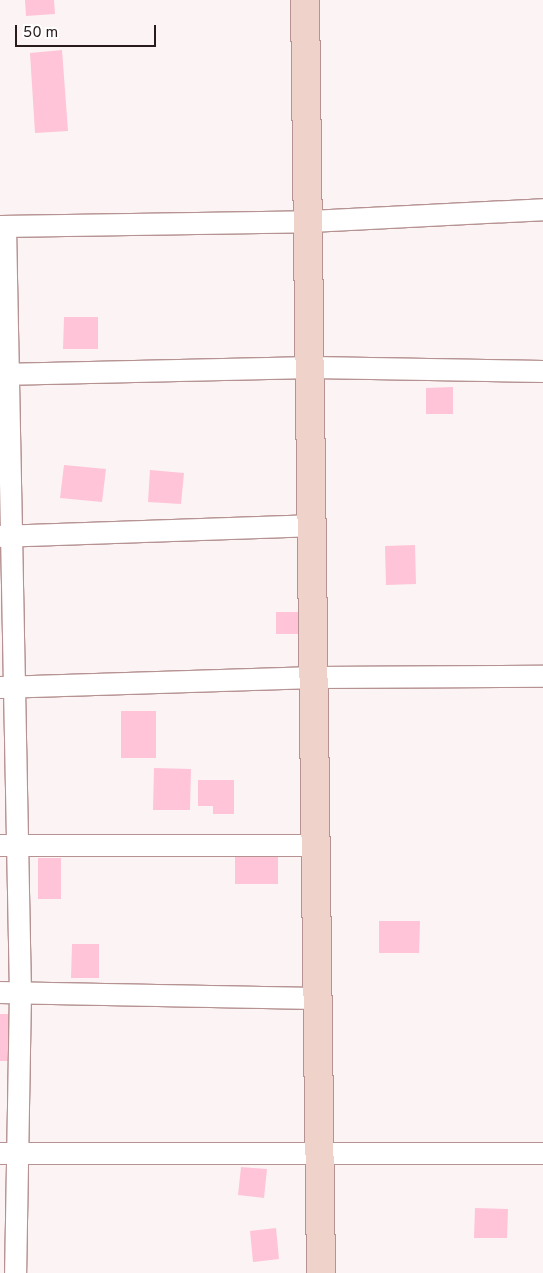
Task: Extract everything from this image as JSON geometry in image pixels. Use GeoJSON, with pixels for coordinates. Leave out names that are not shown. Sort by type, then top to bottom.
{"type":"FeatureCollection","features":[{"type":"Feature","properties":{"kind":"street"},"geometry":{"type":"LineString","coordinates":[[306,0],[315,677],[316,845],[314,932],[318,998],[320,1273]]}},
{"type":"Feature","properties":{"kind":"street"},"geometry":{"type":"LineString","coordinates":[[16,1273],[9,1153],[10,992],[3,226],[310,221],[543,209]]}},
{"type":"Feature","properties":{"kind":"street"},"geometry":{"type":"LineString","coordinates":[[4,374],[312,367],[543,371]]}},
{"type":"Feature","properties":{"kind":"street"},"geometry":{"type":"LineString","coordinates":[[5,536],[313,525]]}},
{"type":"Feature","properties":{"kind":"street"},"geometry":{"type":"LineString","coordinates":[[7,686],[315,677],[543,676]]}},
{"type":"Feature","properties":{"kind":"street"},"geometry":{"type":"LineString","coordinates":[[8,844],[316,845]]}},
{"type":"Feature","properties":{"kind":"street"},"geometry":{"type":"LineString","coordinates":[[10,992],[318,998]]}},
{"type":"Feature","properties":{"kind":"street"},"geometry":{"type":"LineString","coordinates":[[9,1153],[319,1151],[543,1153]]}},
{"type":"Feature","properties":{"kind":"building"},"geometry":{"type":"Polygon","coordinates":[[[25,0],[54,0],[55,14],[26,16],[25,0]]]}},
{"type":"Feature","properties":{"kind":"building"},"geometry":{"type":"Polygon","coordinates":[[[62,50],[68,131],[35,133],[30,53],[62,50]]]}},
{"type":"Feature","properties":{"kind":"building"},"geometry":{"type":"Polygon","coordinates":[[[64,317],[98,317],[98,349],[63,349],[64,317]]]}},
{"type":"Feature","properties":{"kind":"building"},"geometry":{"type":"Polygon","coordinates":[[[453,387],[453,414],[426,414],[426,388],[453,387]]]}},
{"type":"Feature","properties":{"kind":"building"},"geometry":{"type":"Polygon","coordinates":[[[64,465],[106,469],[102,502],[60,498],[64,465]]]}},
{"type":"Feature","properties":{"kind":"building"},"geometry":{"type":"Polygon","coordinates":[[[150,470],[184,473],[181,504],[148,502],[150,470]]]}},
{"type":"Feature","properties":{"kind":"building"},"geometry":{"type":"Polygon","coordinates":[[[415,545],[416,584],[386,585],[385,546],[415,545]]]}},
{"type":"Feature","properties":{"kind":"building"},"geometry":{"type":"Polygon","coordinates":[[[276,612],[304,612],[304,634],[276,634],[276,612]]]}},
{"type":"Feature","properties":{"kind":"building"},"geometry":{"type":"Polygon","coordinates":[[[121,711],[156,711],[156,758],[121,758],[121,711]]]}},
{"type":"Feature","properties":{"kind":"building"},"geometry":{"type":"Polygon","coordinates":[[[154,768],[191,769],[190,810],[153,810],[154,768]]]}},
{"type":"Feature","properties":{"kind":"building"},"geometry":{"type":"Polygon","coordinates":[[[198,780],[234,780],[234,814],[213,814],[213,806],[198,806],[198,780]]]}},
{"type":"Feature","properties":{"kind":"building"},"geometry":{"type":"Polygon","coordinates":[[[235,857],[278,857],[278,884],[235,884],[235,857]]]}},
{"type":"Feature","properties":{"kind":"building"},"geometry":{"type":"Polygon","coordinates":[[[38,858],[61,858],[61,899],[38,899],[38,858]]]}},
{"type":"Feature","properties":{"kind":"building"},"geometry":{"type":"Polygon","coordinates":[[[379,921],[420,921],[419,953],[379,953],[379,921]]]}},
{"type":"Feature","properties":{"kind":"building"},"geometry":{"type":"Polygon","coordinates":[[[72,944],[99,944],[99,978],[71,978],[72,944]]]}},
{"type":"Feature","properties":{"kind":"building"},"geometry":{"type":"Polygon","coordinates":[[[0,1014],[11,1014],[9,1061],[0,1061],[0,1014]]]}},
{"type":"Feature","properties":{"kind":"building"},"geometry":{"type":"Polygon","coordinates":[[[241,1167],[267,1169],[264,1198],[238,1195],[241,1167]]]}},
{"type":"Feature","properties":{"kind":"building"},"geometry":{"type":"Polygon","coordinates":[[[475,1208],[508,1209],[507,1238],[474,1238],[475,1208]]]}},
{"type":"Feature","properties":{"kind":"building"},"geometry":{"type":"Polygon","coordinates":[[[276,1228],[279,1259],[253,1262],[250,1231],[276,1228]]]}}]}
